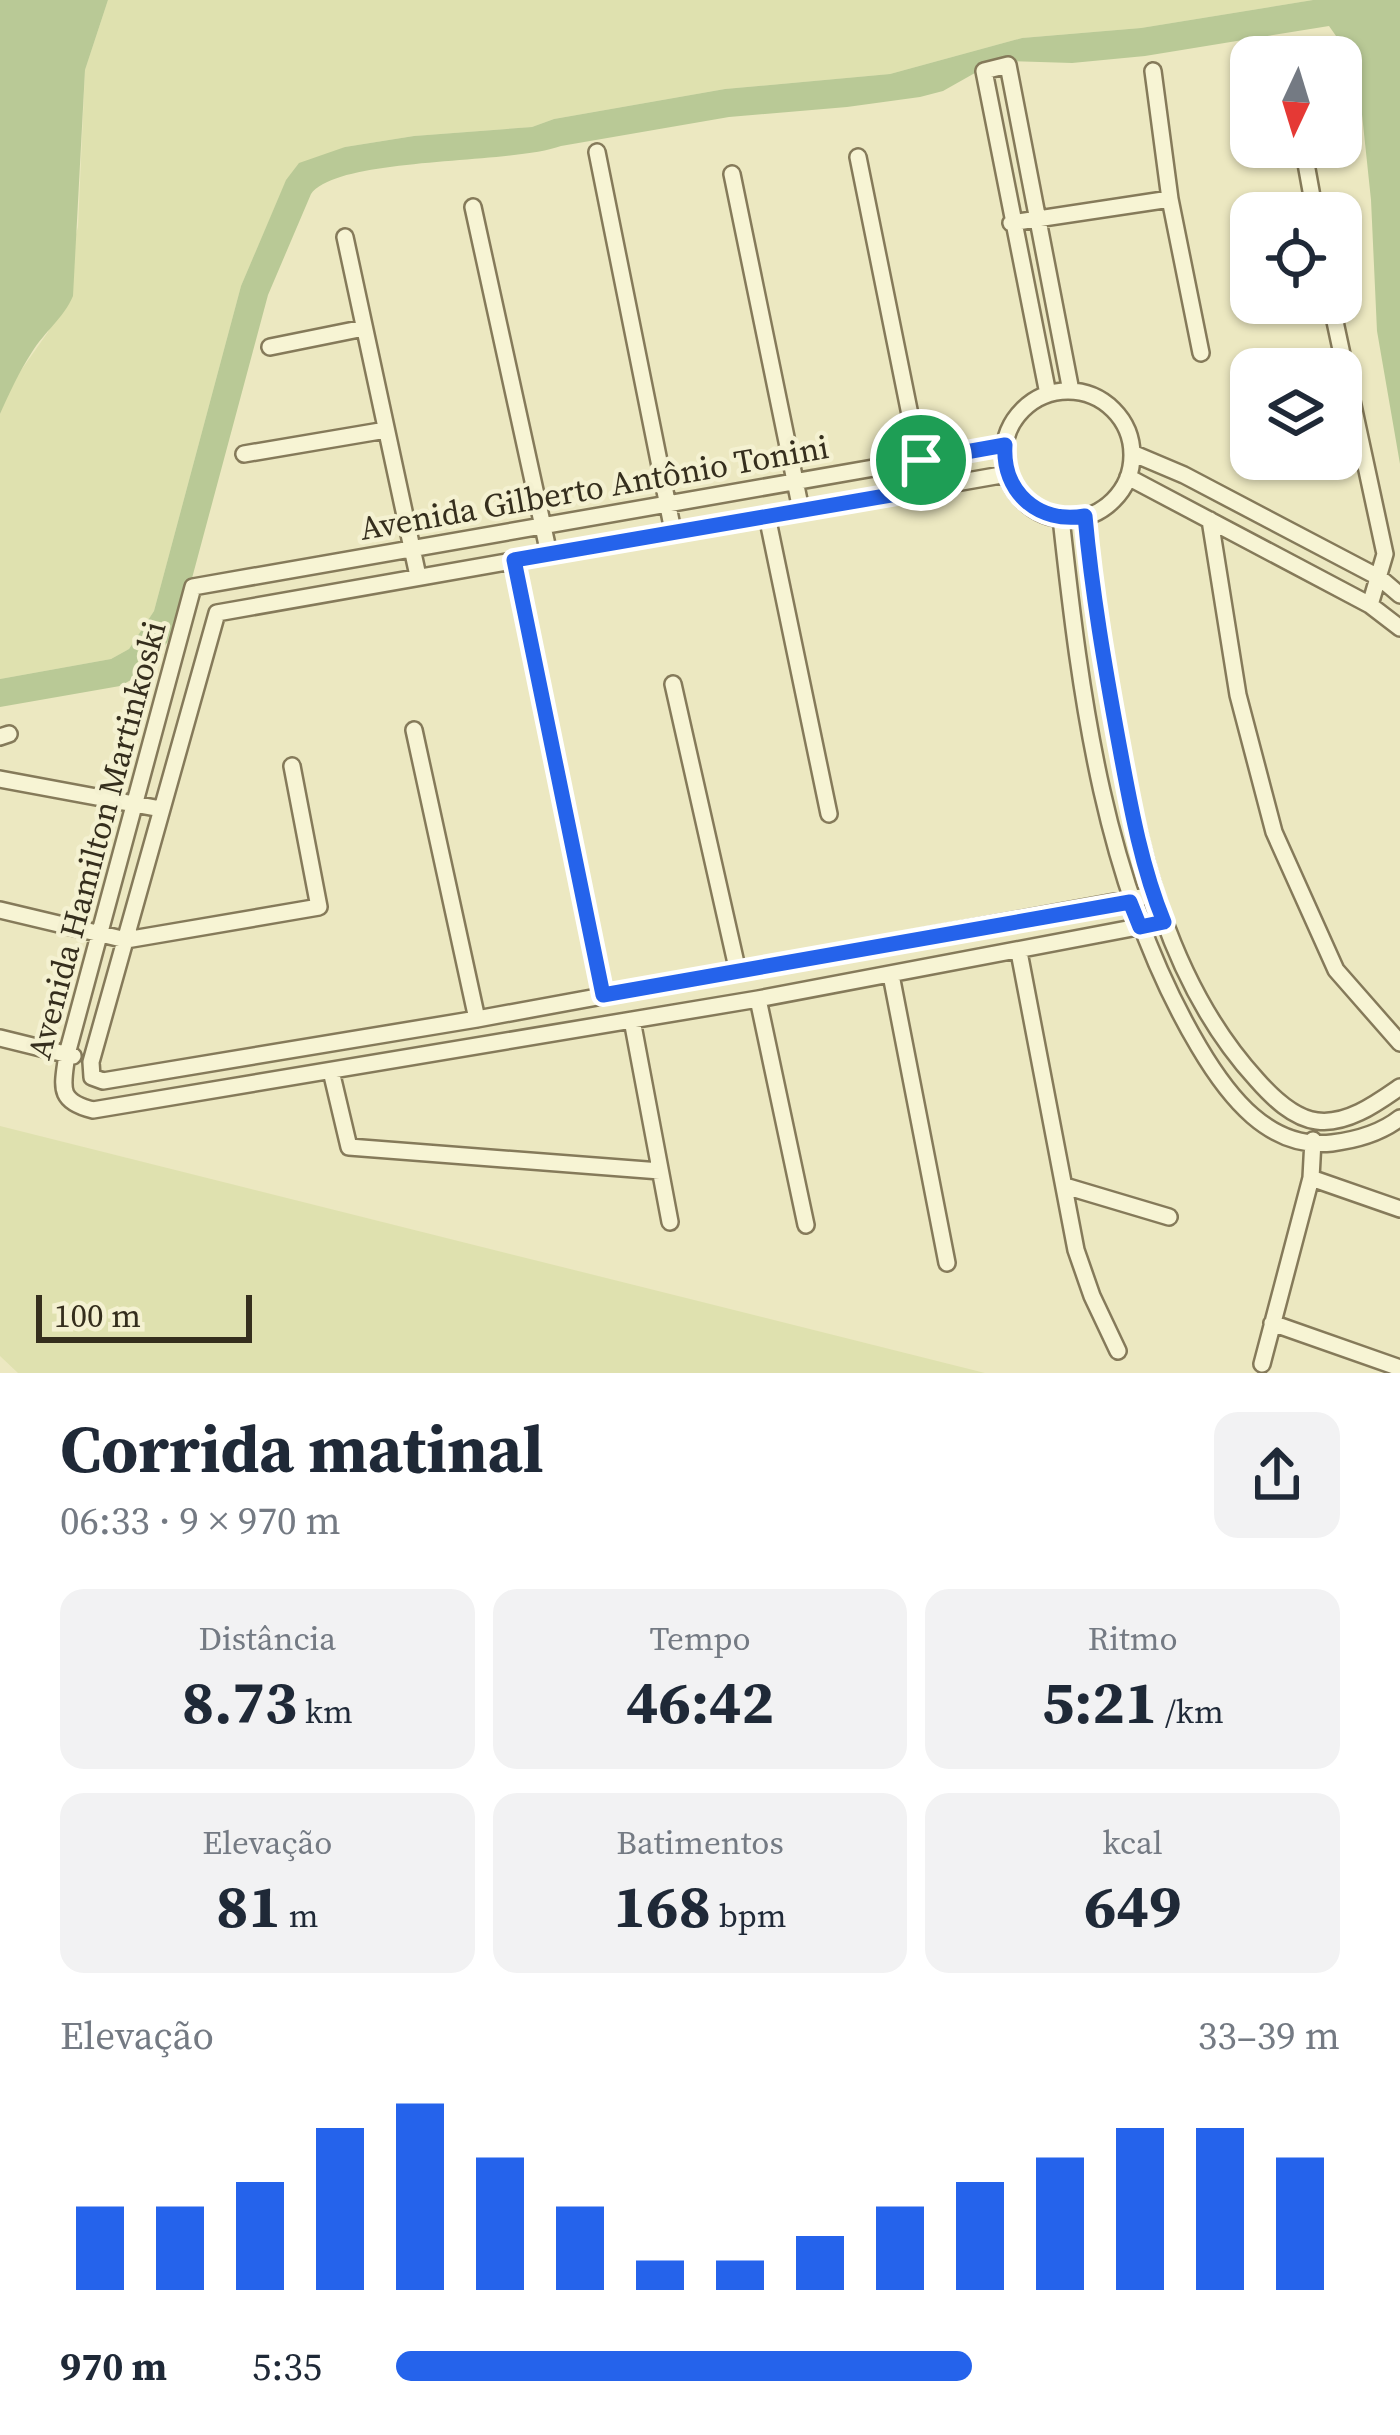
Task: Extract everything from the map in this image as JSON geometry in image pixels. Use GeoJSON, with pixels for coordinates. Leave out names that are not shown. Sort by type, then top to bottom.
{"type":"FeatureCollection","features":[{"type":"Feature","properties":{"kind":"street"},"geometry":{"type":"LineString","coordinates":[[1048,394],[984,71],[1008,65],[1072,391]]}},
{"type":"Feature","properties":{"kind":"street"},"geometry":{"type":"LineString","coordinates":[[1153,71],[1170,199],[1201,353]]}},
{"type":"Feature","properties":{"kind":"street"},"geometry":{"type":"LineString","coordinates":[[597,152],[673,531]]}},
{"type":"Feature","properties":{"kind":"street"},"geometry":{"type":"LineString","coordinates":[[859,157],[926,489]]}},
{"type":"Feature","properties":{"kind":"street"},"geometry":{"type":"LineString","coordinates":[[733,175],[801,510]]}},
{"type":"Feature","properties":{"kind":"street"},"geometry":{"type":"LineString","coordinates":[[1011,223],[1170,199]]}},
{"type":"Feature","properties":{"kind":"street"},"geometry":{"type":"LineString","coordinates":[[473,207],[549,554]]}},
{"type":"Feature","properties":{"kind":"street"},"geometry":{"type":"LineString","coordinates":[[346,237],[418,576]]}},
{"type":"Feature","properties":{"kind":"street"},"geometry":{"type":"LineString","coordinates":[[1336,324],[1385,554],[1370,605]]}},
{"type":"Feature","properties":{"kind":"street"},"geometry":{"type":"LineString","coordinates":[[270,347],[364,328]]}},
{"type":"Feature","properties":{"kind":"street"},"geometry":{"type":"LineString","coordinates":[[1072,391],[1094,397],[1114,410],[1127,430],[1132,453],[1128,477],[1115,497],[1085,516],[1061,518],[1029,506],[1014,489],[1007,474],[1005,445],[1019,414],[1048,394],[1072,391]]}},
{"type":"Feature","properties":{"kind":"street"},"geometry":{"type":"LineString","coordinates":[[244,454],[386,430]]}},
{"type":"Feature","properties":{"kind":"street","name":"Avenida Gilberto Antônio Tonini"},"geometry":{"type":"LineString","coordinates":[[193,586],[1005,445]]}},
{"type":"Feature","properties":{"kind":"street"},"geometry":{"type":"LineString","coordinates":[[1132,453],[1184,475],[1380,578],[1400,596]]}},
{"type":"Feature","properties":{"kind":"street","name":"Avenida Gilberto Antônio Tonini"},"geometry":{"type":"LineString","coordinates":[[213,616],[1007,474]]}},
{"type":"Feature","properties":{"kind":"street"},"geometry":{"type":"LineString","coordinates":[[1128,477],[1370,605],[1400,628]]}},
{"type":"Feature","properties":{"kind":"street"},"geometry":{"type":"LineString","coordinates":[[767,516],[829,814]]}},
{"type":"Feature","properties":{"kind":"street"},"geometry":{"type":"LineString","coordinates":[[1085,516],[1127,788],[1153,895],[1197,993],[1236,1057],[1289,1110],[1316,1121],[1342,1119],[1400,1087]]}},
{"type":"Feature","properties":{"kind":"street"},"geometry":{"type":"LineString","coordinates":[[1061,518],[1076,655],[1130,902],[1170,998],[1215,1073],[1249,1114],[1279,1136],[1313,1145],[1350,1141],[1400,1118]]}},
{"type":"Feature","properties":{"kind":"street"},"geometry":{"type":"LineString","coordinates":[[1210,520],[1238,695],[1274,832],[1336,970],[1400,1042]]}},
{"type":"Feature","properties":{"kind":"street"},"geometry":{"type":"LineString","coordinates":[[514,560],[603,995]]}},
{"type":"Feature","properties":{"kind":"street","name":"Avenida Hamilton Martinkoski"},"geometry":{"type":"LineString","coordinates":[[193,586],[67,1054],[63,1084],[74,1106],[93,1110],[331,1070]]}},
{"type":"Feature","properties":{"kind":"street","name":"Avenida Hamilton Martinkoski"},"geometry":{"type":"LineString","coordinates":[[91,1069],[213,616]]}},
{"type":"Feature","properties":{"kind":"street"},"geometry":{"type":"LineString","coordinates":[[673,684],[738,972]]}},
{"type":"Feature","properties":{"kind":"street"},"geometry":{"type":"LineString","coordinates":[[414,730],[477,1019]]}},
{"type":"Feature","properties":{"kind":"street"},"geometry":{"type":"LineString","coordinates":[[0,910],[126,940],[320,908],[292,766]]}},
{"type":"Feature","properties":{"kind":"street"},"geometry":{"type":"LineString","coordinates":[[0,778],[161,808]]}},
{"type":"Feature","properties":{"kind":"street"},"geometry":{"type":"LineString","coordinates":[[0,1038],[67,1054],[103,1082],[1153,895]]}},
{"type":"Feature","properties":{"kind":"street"},"geometry":{"type":"LineString","coordinates":[[659,1171],[349,1148],[331,1070],[758,999],[1164,922]]}},
{"type":"Feature","properties":{"kind":"street"},"geometry":{"type":"LineString","coordinates":[[1019,952],[1076,1250],[1118,1351]]}},
{"type":"Feature","properties":{"kind":"street"},"geometry":{"type":"LineString","coordinates":[[891,974],[947,1263]]}},
{"type":"Feature","properties":{"kind":"street"},"geometry":{"type":"LineString","coordinates":[[758,999],[806,1226]]}},
{"type":"Feature","properties":{"kind":"street"},"geometry":{"type":"LineString","coordinates":[[632,1020],[670,1222]]}},
{"type":"Feature","properties":{"kind":"street"},"geometry":{"type":"LineString","coordinates":[[1262,1364],[1311,1178],[1316,1121]]}},
{"type":"Feature","properties":{"kind":"street"},"geometry":{"type":"LineString","coordinates":[[1311,1178],[1400,1209]]}},
{"type":"Feature","properties":{"kind":"street"},"geometry":{"type":"LineString","coordinates":[[1065,1186],[1169,1217]]}},
{"type":"Feature","properties":{"kind":"street"},"geometry":{"type":"LineString","coordinates":[[1272,1323],[1400,1368]]}},
{"type":"Feature","properties":{"kind":"green space"},"geometry":{"type":"Polygon","coordinates":[[[0,0],[108,0],[85,70],[73,296],[27,360],[0,414],[0,0]]]}},
{"type":"Feature","properties":{"kind":"green space"},"geometry":{"type":"Polygon","coordinates":[[[108,0],[1313,0],[1141,28],[1022,38],[890,74],[725,89],[532,127],[345,147],[286,181],[241,286],[154,611],[129,649],[111,659],[0,679],[0,414],[10,386],[48,332],[78,227],[85,70],[108,0]]]}},
{"type":"Feature","properties":{"kind":"green space"},"geometry":{"type":"Polygon","coordinates":[[[1313,0],[1400,0],[1400,464],[1377,331],[1362,114],[1362,36],[1336,36],[1329,26],[1268,36],[1230,36],[1230,42],[1145,56],[1072,63],[1008,61],[920,97],[729,117],[536,152],[389,167],[328,182],[311,194],[268,295],[180,623],[149,670],[120,686],[0,707],[0,679],[111,659],[129,649],[154,611],[241,286],[286,180],[299,163],[345,147],[532,127],[725,89],[890,74],[1022,38],[1141,28],[1313,0]]]}},
{"type":"Feature","properties":{"kind":"green space"},"geometry":{"type":"Polygon","coordinates":[[[0,1126],[985,1373],[18,1373],[0,1356],[0,1126]]]}},
{"type":"Feature","properties":{"kind":"route"},"geometry":{"type":"LineString","coordinates":[[1005,445],[1007,474],[1029,506],[1049,516],[1085,516],[1127,788],[1164,922],[1140,927],[1130,902],[603,995],[514,560],[926,489],[921,460],[1005,445]]}}]}
